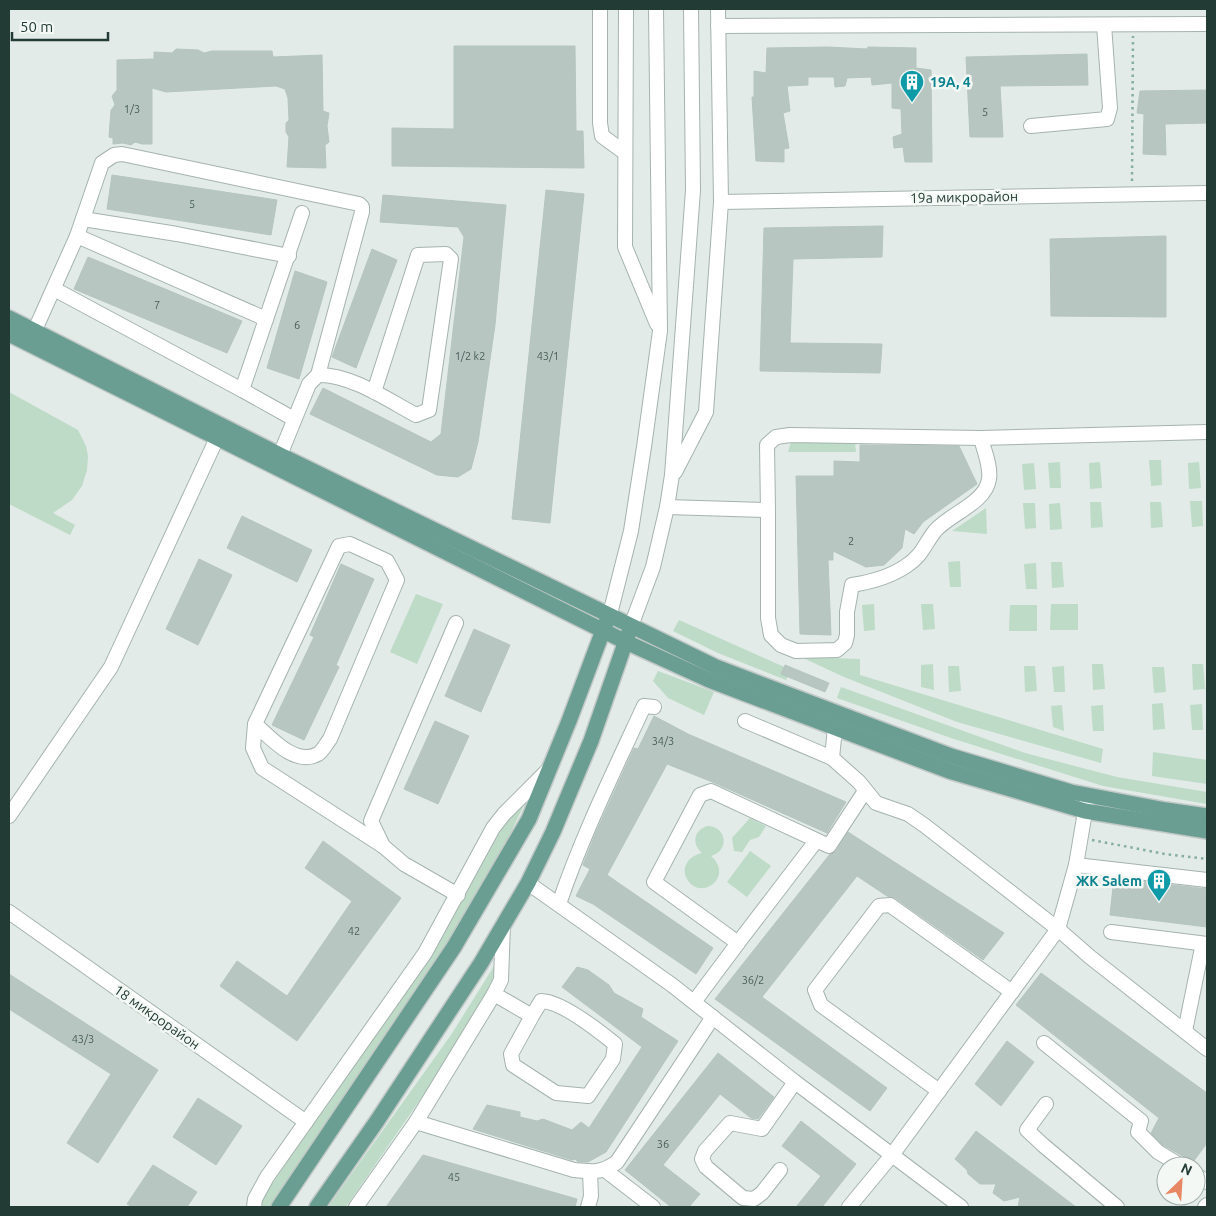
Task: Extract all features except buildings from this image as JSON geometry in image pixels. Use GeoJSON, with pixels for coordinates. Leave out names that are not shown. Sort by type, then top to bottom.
{"type":"FeatureCollection","features":[{"type":"Feature","properties":{"kind":"main road"},"geometry":{"type":"LineString","coordinates":[[9,318],[280,455],[716,667],[951,756],[1071,792],[1207,816]]}},
{"type":"Feature","properties":{"kind":"main road"},"geometry":{"type":"LineString","coordinates":[[9,334],[626,642],[709,680],[949,771],[1085,812],[1207,832]]}},
{"type":"Feature","properties":{"kind":"main road"},"geometry":{"type":"LineString","coordinates":[[280,1207],[454,947],[529,819],[610,614]]}},
{"type":"Feature","properties":{"kind":"main road"},"geometry":{"type":"LineString","coordinates":[[317,1207],[377,1121],[476,972],[528,883],[553,832],[587,750],[631,626]]}},
{"type":"Feature","properties":{"kind":"street"},"geometry":{"type":"LineString","coordinates":[[600,9],[600,123],[602,136],[624,152]]}},
{"type":"Feature","properties":{"kind":"street"},"geometry":{"type":"LineString","coordinates":[[626,9],[625,247],[660,331]]}},
{"type":"Feature","properties":{"kind":"street"},"geometry":{"type":"LineString","coordinates":[[610,614],[631,531],[660,331],[656,9]]}},
{"type":"Feature","properties":{"kind":"street"},"geometry":{"type":"LineString","coordinates":[[631,626],[652,567],[667,507],[671,479],[693,190],[690,9]]}},
{"type":"Feature","properties":{"kind":"street"},"geometry":{"type":"LineString","coordinates":[[671,479],[706,412],[721,202],[718,9]]}},
{"type":"Feature","properties":{"kind":"street"},"geometry":{"type":"LineString","coordinates":[[718,26],[1207,24]]}},
{"type":"Feature","properties":{"kind":"street"},"geometry":{"type":"LineString","coordinates":[[1031,126],[1107,119],[1110,108],[1104,25]]}},
{"type":"Feature","properties":{"kind":"street"},"geometry":{"type":"LineString","coordinates":[[34,332],[77,236],[102,164],[114,155],[122,154],[359,204],[362,207],[362,212],[318,375],[309,384],[280,455]]}},
{"type":"Feature","properties":{"kind":"street","name":"19а микрорайон"},"geometry":{"type":"LineString","coordinates":[[721,202],[1207,192]]}},
{"type":"Feature","properties":{"kind":"street"},"geometry":{"type":"LineString","coordinates":[[242,390],[302,213]]}},
{"type":"Feature","properties":{"kind":"street"},"geometry":{"type":"LineString","coordinates":[[83,219],[177,234],[289,256]]}},
{"type":"Feature","properties":{"kind":"street"},"geometry":{"type":"LineString","coordinates":[[77,236],[266,319]]}},
{"type":"Feature","properties":{"kind":"street"},"geometry":{"type":"LineString","coordinates":[[318,375],[331,374],[374,392],[416,415],[429,410],[451,259],[446,254],[418,255],[374,392]]}},
{"type":"Feature","properties":{"kind":"street"},"geometry":{"type":"LineString","coordinates":[[54,289],[294,419]]}},
{"type":"Feature","properties":{"kind":"street"},"geometry":{"type":"LineString","coordinates":[[980,438],[987,460],[989,480],[984,493],[935,531],[918,557],[908,565],[893,574],[852,585],[847,612],[845,643],[837,650],[796,651],[781,645],[771,635],[768,618],[767,445],[776,437],[790,435],[980,438],[1207,432]]}},
{"type":"Feature","properties":{"kind":"street"},"geometry":{"type":"LineString","coordinates":[[9,816],[111,667],[216,438]]}},
{"type":"Feature","properties":{"kind":"street"},"geometry":{"type":"LineString","coordinates":[[667,507],[768,510]]}},
{"type":"Feature","properties":{"kind":"street"},"geometry":{"type":"LineString","coordinates":[[255,724],[290,754],[306,758],[319,754],[330,739],[397,580],[388,561],[350,544],[339,546],[255,724],[253,748],[262,768],[383,846],[404,864],[458,895]]}},
{"type":"Feature","properties":{"kind":"street"},"geometry":{"type":"LineString","coordinates":[[383,846],[371,821],[456,623]]}},
{"type":"Feature","properties":{"kind":"street"},"geometry":{"type":"LineString","coordinates":[[559,904],[591,820],[644,706],[654,707]]}},
{"type":"Feature","properties":{"kind":"street"},"geometry":{"type":"LineString","coordinates":[[745,721],[832,758],[859,782],[876,803],[908,814],[924,825],[1058,929],[1090,957],[1207,1049]]}},
{"type":"Feature","properties":{"kind":"street"},"geometry":{"type":"LineString","coordinates":[[832,758],[835,728]]}},
{"type":"Feature","properties":{"kind":"street"},"geometry":{"type":"LineString","coordinates":[[254,1207],[255,1199],[267,1177],[425,952],[458,895],[493,828],[504,814],[550,767]]}},
{"type":"Feature","properties":{"kind":"street"},"geometry":{"type":"LineString","coordinates":[[738,944],[654,882],[700,795],[711,791],[816,842],[829,846],[865,791]]}},
{"type":"Feature","properties":{"kind":"street"},"geometry":{"type":"LineString","coordinates":[[849,1207],[892,1154],[1058,929],[1076,865],[1087,795]]}},
{"type":"Feature","properties":{"kind":"street"},"geometry":{"type":"LineString","coordinates":[[694,1002],[816,842]]}},
{"type":"Feature","properties":{"kind":"street"},"geometry":{"type":"LineString","coordinates":[[1076,865],[1207,880]]}},
{"type":"Feature","properties":{"kind":"street"},"geometry":{"type":"LineString","coordinates":[[528,883],[694,1002],[795,1082],[961,1207]]}},
{"type":"Feature","properties":{"kind":"street"},"geometry":{"type":"LineString","coordinates":[[939,1091],[820,1005],[815,990],[879,906],[890,905],[1012,992]]}},
{"type":"Feature","properties":{"kind":"street","name":"18 микрорайон"},"geometry":{"type":"LineString","coordinates":[[9,912],[306,1122]]}},
{"type":"Feature","properties":{"kind":"street"},"geometry":{"type":"LineString","coordinates":[[356,1207],[416,1122],[494,994],[501,980],[502,925]]}},
{"type":"Feature","properties":{"kind":"street"},"geometry":{"type":"LineString","coordinates":[[1111,932],[1207,944],[1202,948],[1185,1032]]}},
{"type":"Feature","properties":{"kind":"street"},"geometry":{"type":"LineString","coordinates":[[494,994],[532,1016]]}},
{"type":"Feature","properties":{"kind":"street"},"geometry":{"type":"LineString","coordinates":[[541,1001],[546,1001],[568,1011],[615,1044],[613,1059],[588,1096],[556,1093],[514,1065],[512,1054],[532,1016],[541,1001]]}},
{"type":"Feature","properties":{"kind":"street"},"geometry":{"type":"LineString","coordinates":[[416,1122],[574,1170],[590,1172],[605,1170],[618,1162],[713,1017]]}},
{"type":"Feature","properties":{"kind":"street"},"geometry":{"type":"LineString","coordinates":[[1044,1044],[1141,1121],[1138,1132],[1158,1152],[1165,1156]]}},
{"type":"Feature","properties":{"kind":"street"},"geometry":{"type":"LineString","coordinates":[[780,1170],[762,1193],[754,1199],[744,1198],[706,1167],[702,1159],[705,1151],[730,1124],[762,1129],[795,1082]]}},
{"type":"Feature","properties":{"kind":"street"},"geometry":{"type":"LineString","coordinates":[[1046,1104],[1027,1130],[1117,1207]]}},
{"type":"Feature","properties":{"kind":"street"},"geometry":{"type":"LineString","coordinates":[[605,1170],[653,1207]]}},
{"type":"Feature","properties":{"kind":"street"},"geometry":{"type":"LineString","coordinates":[[588,1207],[590,1172]]}},
{"type":"Feature","properties":{"kind":"path"},"geometry":{"type":"LineString","coordinates":[[1132,193],[1133,25]]}},
{"type":"Feature","properties":{"kind":"path"},"geometry":{"type":"LineString","coordinates":[[1081,838],[1165,854],[1207,859]]}},
{"type":"Feature","properties":{"kind":"green space"},"geometry":{"type":"Polygon","coordinates":[[[9,392],[78,430],[86,446],[88,456],[87,470],[82,486],[72,500],[53,513],[75,525],[70,535],[9,504],[9,392]]]}},
{"type":"Feature","properties":{"kind":"green space"},"geometry":{"type":"Polygon","coordinates":[[[791,442],[855,442],[856,452],[788,452],[791,442]]]}},
{"type":"Feature","properties":{"kind":"green space"},"geometry":{"type":"Polygon","coordinates":[[[1149,460],[1161,460],[1162,485],[1151,486],[1149,460]]]}},
{"type":"Feature","properties":{"kind":"green space"},"geometry":{"type":"Polygon","coordinates":[[[1060,462],[1061,488],[1050,488],[1048,463],[1060,462]]]}},
{"type":"Feature","properties":{"kind":"green space"},"geometry":{"type":"Polygon","coordinates":[[[1100,462],[1102,488],[1090,489],[1089,463],[1100,462]]]}},
{"type":"Feature","properties":{"kind":"green space"},"geometry":{"type":"Polygon","coordinates":[[[1199,462],[1201,488],[1189,489],[1188,463],[1199,462]]]}},
{"type":"Feature","properties":{"kind":"green space"},"geometry":{"type":"Polygon","coordinates":[[[1034,463],[1036,489],[1024,490],[1022,464],[1034,463]]]}},
{"type":"Feature","properties":{"kind":"green space"},"geometry":{"type":"Polygon","coordinates":[[[1190,501],[1202,501],[1203,526],[1192,527],[1190,501]]]}},
{"type":"Feature","properties":{"kind":"green space"},"geometry":{"type":"Polygon","coordinates":[[[1090,502],[1101,502],[1103,527],[1091,528],[1090,502]]]}},
{"type":"Feature","properties":{"kind":"green space"},"geometry":{"type":"Polygon","coordinates":[[[1150,502],[1161,502],[1163,527],[1151,528],[1150,502]]]}},
{"type":"Feature","properties":{"kind":"green space"},"geometry":{"type":"Polygon","coordinates":[[[1023,503],[1035,503],[1036,528],[1025,529],[1023,503]]]}},
{"type":"Feature","properties":{"kind":"green space"},"geometry":{"type":"Polygon","coordinates":[[[1060,503],[1062,529],[1050,530],[1049,504],[1060,503]]]}},
{"type":"Feature","properties":{"kind":"green space"},"geometry":{"type":"Polygon","coordinates":[[[986,508],[987,534],[952,531],[986,508]]]}},
{"type":"Feature","properties":{"kind":"green space"},"geometry":{"type":"Polygon","coordinates":[[[960,561],[961,587],[950,587],[948,562],[960,561]]]}},
{"type":"Feature","properties":{"kind":"green space"},"geometry":{"type":"Polygon","coordinates":[[[1051,562],[1062,562],[1064,587],[1052,588],[1051,562]]]}},
{"type":"Feature","properties":{"kind":"green space"},"geometry":{"type":"Polygon","coordinates":[[[1036,563],[1037,589],[1026,589],[1024,564],[1036,563]]]}},
{"type":"Feature","properties":{"kind":"green space"},"geometry":{"type":"Polygon","coordinates":[[[416,594],[443,604],[417,664],[390,652],[416,594]]]}},
{"type":"Feature","properties":{"kind":"green space"},"geometry":{"type":"Polygon","coordinates":[[[874,604],[875,630],[864,631],[862,605],[874,604]]]}},
{"type":"Feature","properties":{"kind":"green space"},"geometry":{"type":"Polygon","coordinates":[[[921,604],[933,604],[935,629],[923,630],[921,604]]]}},
{"type":"Feature","properties":{"kind":"green space"},"geometry":{"type":"Polygon","coordinates":[[[1051,604],[1078,604],[1078,630],[1050,630],[1051,604]]]}},
{"type":"Feature","properties":{"kind":"green space"},"geometry":{"type":"Polygon","coordinates":[[[1010,605],[1037,605],[1037,631],[1009,631],[1010,605]]]}},
{"type":"Feature","properties":{"kind":"green space"},"geometry":{"type":"Polygon","coordinates":[[[679,620],[791,670],[786,680],[718,653],[673,631],[679,620]]]}},
{"type":"Feature","properties":{"kind":"green space"},"geometry":{"type":"Polygon","coordinates":[[[801,657],[860,659],[860,675],[1103,749],[1101,763],[957,722],[844,677],[801,657]]]}},
{"type":"Feature","properties":{"kind":"green space"},"geometry":{"type":"Polygon","coordinates":[[[933,664],[934,690],[921,687],[921,665],[933,664]]]}},
{"type":"Feature","properties":{"kind":"green space"},"geometry":{"type":"Polygon","coordinates":[[[1092,664],[1103,664],[1105,689],[1093,690],[1092,664]]]}},
{"type":"Feature","properties":{"kind":"green space"},"geometry":{"type":"Polygon","coordinates":[[[1192,664],[1203,664],[1205,689],[1193,690],[1192,664]]]}},
{"type":"Feature","properties":{"kind":"green space"},"geometry":{"type":"Polygon","coordinates":[[[948,666],[959,666],[961,691],[949,692],[948,666]]]}},
{"type":"Feature","properties":{"kind":"green space"},"geometry":{"type":"Polygon","coordinates":[[[1024,666],[1035,666],[1037,691],[1025,692],[1024,666]]]}},
{"type":"Feature","properties":{"kind":"green space"},"geometry":{"type":"Polygon","coordinates":[[[1064,666],[1065,692],[1054,692],[1052,667],[1064,666]]]}},
{"type":"Feature","properties":{"kind":"green space"},"geometry":{"type":"Polygon","coordinates":[[[1152,667],[1164,667],[1166,692],[1154,693],[1152,667]]]}},
{"type":"Feature","properties":{"kind":"green space"},"geometry":{"type":"Polygon","coordinates":[[[658,671],[714,692],[704,715],[668,698],[653,681],[658,671]]]}},
{"type":"Feature","properties":{"kind":"green space"},"geometry":{"type":"Polygon","coordinates":[[[841,687],[1025,753],[1117,777],[1207,792],[1207,804],[1103,786],[951,738],[837,698],[841,687]]]}},
{"type":"Feature","properties":{"kind":"green space"},"geometry":{"type":"Polygon","coordinates":[[[1163,703],[1165,729],[1153,730],[1152,704],[1163,703]]]}},
{"type":"Feature","properties":{"kind":"green space"},"geometry":{"type":"Polygon","coordinates":[[[1202,704],[1203,730],[1192,730],[1190,705],[1202,704]]]}},
{"type":"Feature","properties":{"kind":"green space"},"geometry":{"type":"Polygon","coordinates":[[[1062,705],[1064,731],[1053,727],[1051,706],[1062,705]]]}},
{"type":"Feature","properties":{"kind":"green space"},"geometry":{"type":"Polygon","coordinates":[[[1103,705],[1104,731],[1093,731],[1091,706],[1103,705]]]}},
{"type":"Feature","properties":{"kind":"green space"},"geometry":{"type":"Polygon","coordinates":[[[1153,752],[1207,760],[1207,784],[1152,776],[1153,752]]]}},
{"type":"Feature","properties":{"kind":"green space"},"geometry":{"type":"Polygon","coordinates":[[[525,803],[499,857],[452,943],[270,1207],[261,1207],[263,1197],[436,943],[503,826],[525,803]]]}},
{"type":"Feature","properties":{"kind":"green space"},"geometry":{"type":"Polygon","coordinates":[[[750,818],[766,826],[759,837],[750,840],[742,852],[734,851],[732,838],[750,818]]]}},
{"type":"Feature","properties":{"kind":"green space"},"geometry":{"type":"Polygon","coordinates":[[[707,826],[719,830],[724,839],[721,849],[711,856],[717,864],[719,872],[717,879],[713,884],[700,888],[693,885],[687,879],[685,869],[689,860],[702,853],[695,842],[699,831],[707,826]]]}},
{"type":"Feature","properties":{"kind":"green space"},"geometry":{"type":"Polygon","coordinates":[[[750,851],[771,866],[747,897],[727,882],[750,851]]]}},
{"type":"Feature","properties":{"kind":"green space"},"geometry":{"type":"Polygon","coordinates":[[[496,963],[492,989],[446,1062],[346,1207],[328,1207],[451,1035],[496,963]]]}},
{"type":"Feature","properties":{"kind":"place","name":"19А, 4"},"geometry":{"type":"Point","coordinates":[912,103]}},
{"type":"Feature","properties":{"kind":"place","name":"ЖК Salem"},"geometry":{"type":"Point","coordinates":[1159,902]}}]}
